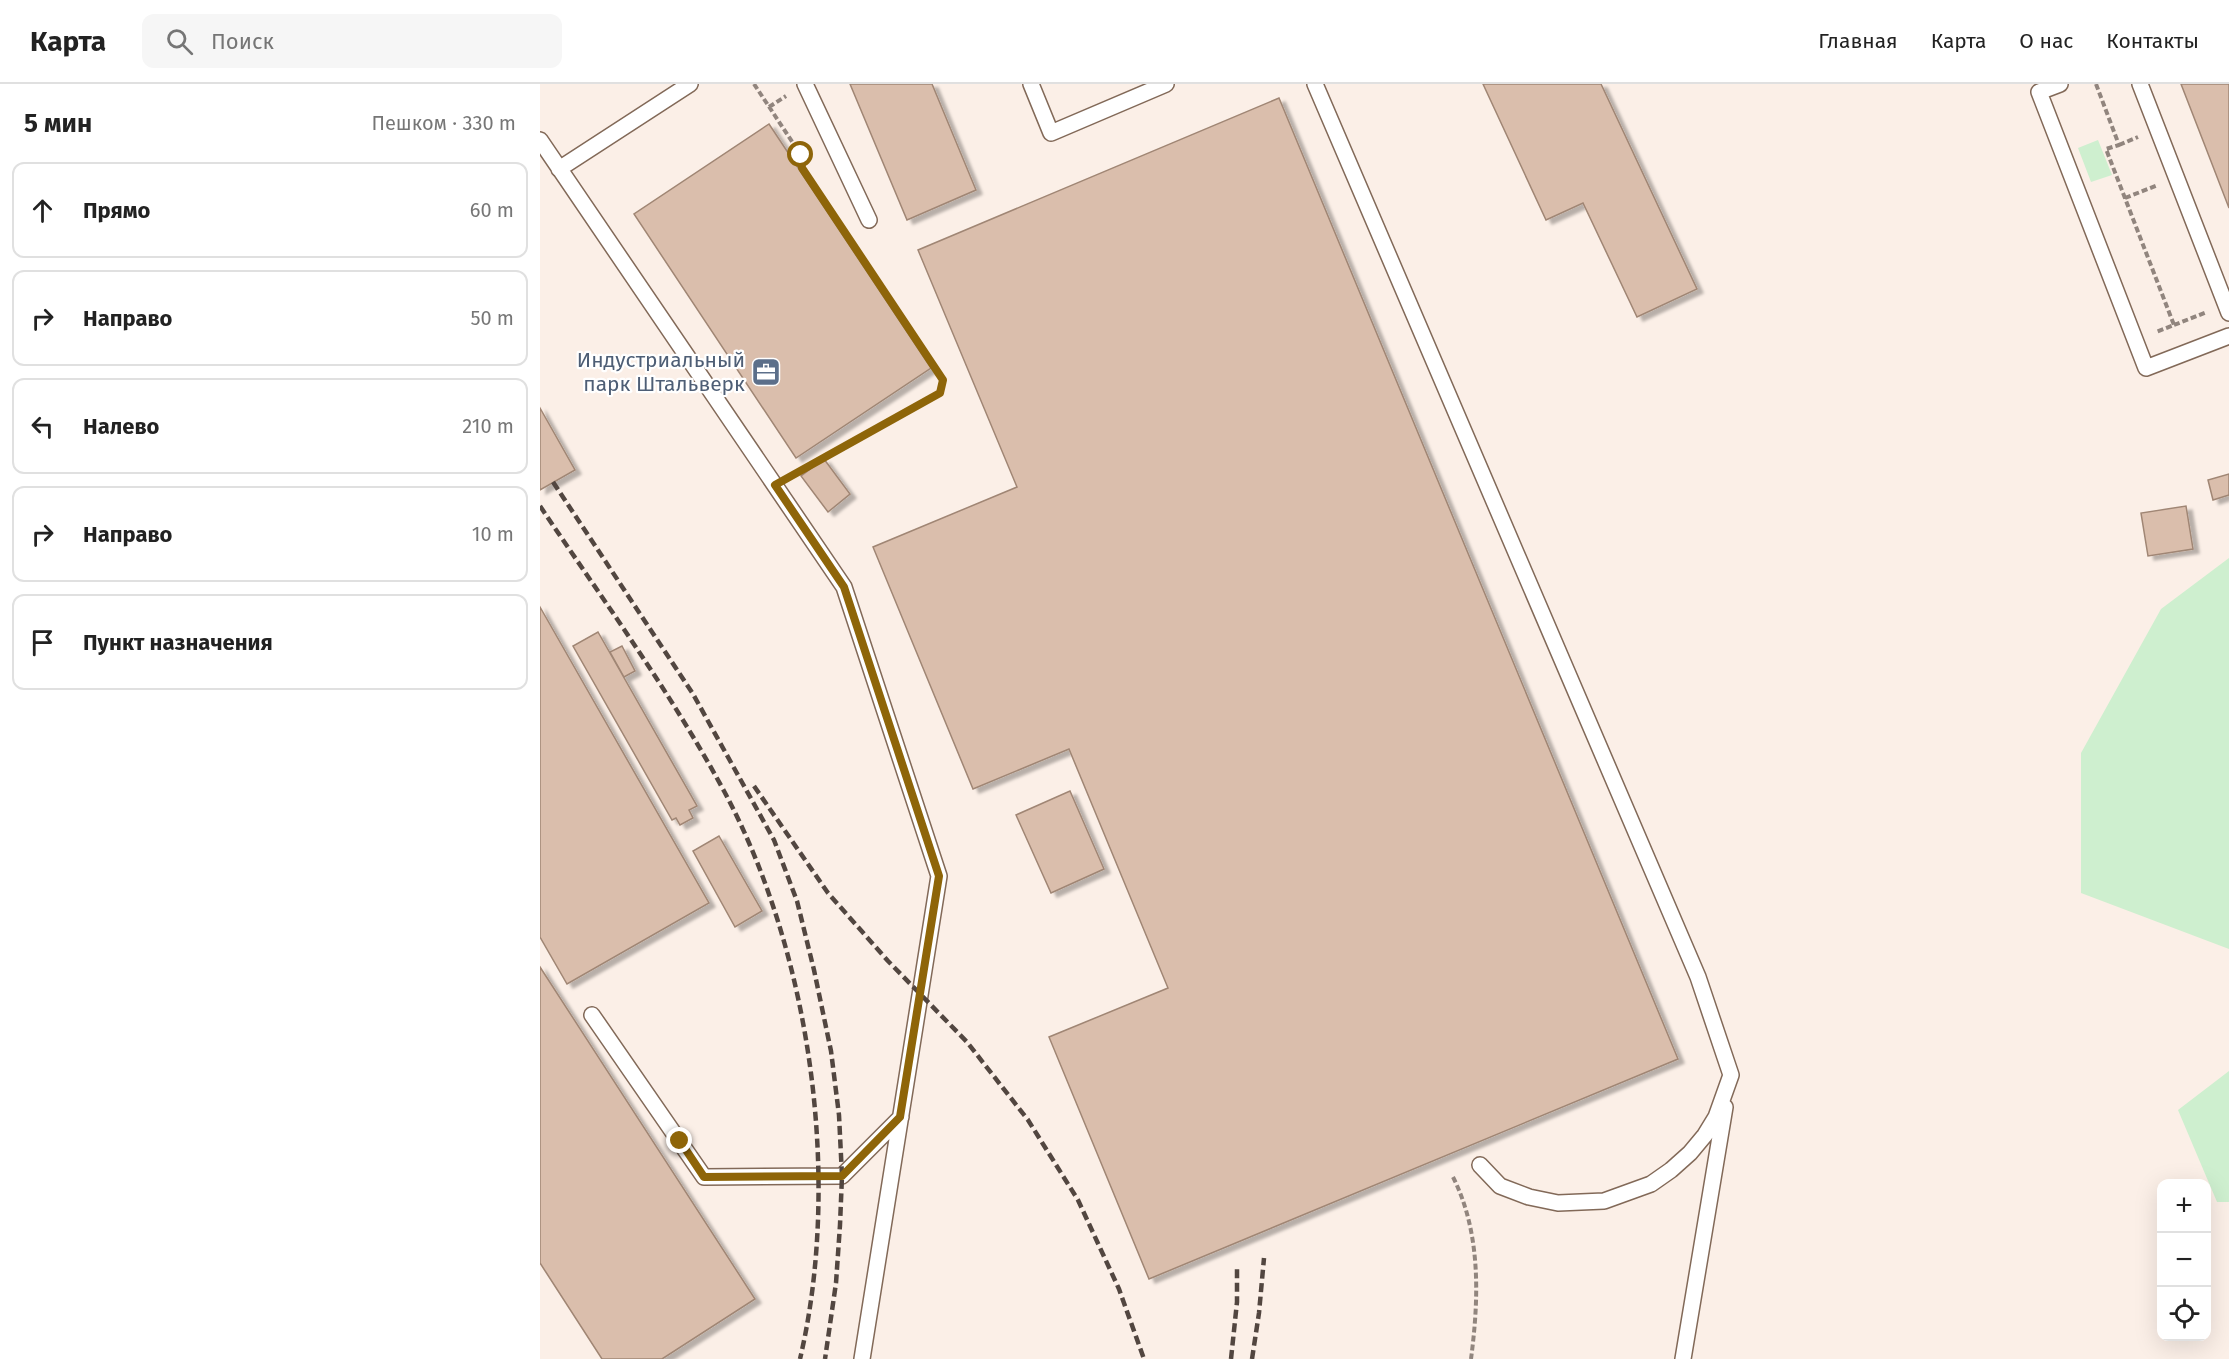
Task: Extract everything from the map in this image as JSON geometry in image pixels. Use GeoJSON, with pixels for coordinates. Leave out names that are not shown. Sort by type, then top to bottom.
{"type":"FeatureCollection","features":[{"type":"Feature","properties":{"kind":"lane"},"geometry":{"type":"LineString","coordinates":[[559,169],[690,84]]}},
{"type":"Feature","properties":{"kind":"lane"},"geometry":{"type":"LineString","coordinates":[[805,84],[869,220]]}},
{"type":"Feature","properties":{"kind":"lane"},"geometry":{"type":"LineString","coordinates":[[1031,84],[1051,133],[1166,84]]}},
{"type":"Feature","properties":{"kind":"lane"},"geometry":{"type":"LineString","coordinates":[[1316,84],[1698,977],[1731,1075],[1683,1359]]}},
{"type":"Feature","properties":{"kind":"lane"},"geometry":{"type":"LineString","coordinates":[[2060,84],[2039,92],[2146,368],[2229,336]]}},
{"type":"Feature","properties":{"kind":"lane"},"geometry":{"type":"LineString","coordinates":[[2140,84],[2228,309]]}},
{"type":"Feature","properties":{"kind":"lane"},"geometry":{"type":"LineString","coordinates":[[540,140],[844,587],[939,876],[862,1359]]}},
{"type":"Feature","properties":{"kind":"lane"},"geometry":{"type":"LineString","coordinates":[[592,1015],[704,1177],[842,1176],[900,1117]]}},
{"type":"Feature","properties":{"kind":"lane"},"geometry":{"type":"LineString","coordinates":[[1480,1165],[1500,1186],[1529,1197],[1558,1203],[1604,1201],[1651,1184],[1690,1153],[1716,1117],[1731,1075]]}},
{"type":"Feature","properties":{"kind":"path"},"geometry":{"type":"LineString","coordinates":[[754,84],[801,155],[802,168],[943,380],[940,393],[775,485]]}},
{"type":"Feature","properties":{"kind":"path"},"geometry":{"type":"LineString","coordinates":[[2096,84],[2119,145],[2106,149],[2174,325]]}},
{"type":"Feature","properties":{"kind":"path"},"geometry":{"type":"LineString","coordinates":[[2135,340],[2174,325],[2228,309]]}},
{"type":"Feature","properties":{"kind":"path"},"geometry":{"type":"LineString","coordinates":[[1453,1177],[1466,1209],[1474,1241],[1476,1297],[1472,1359]]}},
{"type":"Feature","properties":{"kind":"green space"},"geometry":{"type":"Polygon","coordinates":[[[2098,140],[2112,175],[2091,182],[2078,148],[2098,140]]]}},
{"type":"Feature","properties":{"kind":"green space"},"geometry":{"type":"Polygon","coordinates":[[[2229,558],[2229,949],[2081,893],[2081,753],[2161,609],[2229,558]]]}},
{"type":"Feature","properties":{"kind":"green space"},"geometry":{"type":"Polygon","coordinates":[[[2229,1071],[2229,1202],[2217,1202],[2211,1188],[2211,1179],[2207,1179],[2178,1110],[2229,1071]]]}},
{"type":"Feature","properties":{"kind":"building"},"geometry":{"type":"Polygon","coordinates":[[[850,84],[932,84],[976,190],[907,220],[850,84]]]}},
{"type":"Feature","properties":{"kind":"building"},"geometry":{"type":"Polygon","coordinates":[[[1483,84],[1601,84],[1697,289],[1637,317],[1583,203],[1546,220],[1483,84]]]}},
{"type":"Feature","properties":{"kind":"building"},"geometry":{"type":"Polygon","coordinates":[[[2181,84],[2229,84],[2229,208],[2207,151],[2181,84]]]}},
{"type":"Feature","properties":{"kind":"building"},"geometry":{"type":"Polygon","coordinates":[[[1279,98],[1678,1059],[1149,1279],[1049,1037],[1168,988],[1069,749],[973,789],[873,547],[1017,487],[918,250],[1279,98]]]}},
{"type":"Feature","properties":{"kind":"building"},"geometry":{"type":"Polygon","coordinates":[[[769,124],[931,368],[796,458],[634,214],[769,124]]]}},
{"type":"Feature","properties":{"kind":"building"},"geometry":{"type":"Polygon","coordinates":[[[540,408],[575,470],[540,490],[540,408]]]}},
{"type":"Feature","properties":{"kind":"building"},"geometry":{"type":"Polygon","coordinates":[[[824,459],[850,494],[828,512],[801,476],[824,459]]]}},
{"type":"Feature","properties":{"kind":"building"},"geometry":{"type":"Polygon","coordinates":[[[2229,474],[2229,495],[2213,500],[2208,480],[2229,474]]]}},
{"type":"Feature","properties":{"kind":"building"},"geometry":{"type":"Polygon","coordinates":[[[2186,506],[2193,549],[2148,556],[2141,513],[2186,506]]]}},
{"type":"Feature","properties":{"kind":"building"},"geometry":{"type":"Polygon","coordinates":[[[540,607],[709,903],[567,984],[540,937],[540,607]]]}},
{"type":"Feature","properties":{"kind":"building"},"geometry":{"type":"Polygon","coordinates":[[[598,632],[697,806],[689,810],[693,818],[680,825],[676,818],[672,820],[573,646],[598,632]]]}},
{"type":"Feature","properties":{"kind":"building"},"geometry":{"type":"Polygon","coordinates":[[[622,646],[635,671],[624,677],[610,652],[622,646]]]}},
{"type":"Feature","properties":{"kind":"building"},"geometry":{"type":"Polygon","coordinates":[[[1070,791],[1104,869],[1051,893],[1016,815],[1070,791]]]}},
{"type":"Feature","properties":{"kind":"building"},"geometry":{"type":"Polygon","coordinates":[[[719,836],[762,911],[735,927],[693,851],[719,836]]]}},
{"type":"Feature","properties":{"kind":"building"},"geometry":{"type":"Polygon","coordinates":[[[540,967],[755,1299],[662,1359],[602,1359],[540,1263],[540,967]]]}},
{"type":"Feature","properties":{"kind":"railway"},"geometry":{"type":"LineString","coordinates":[[553,482],[693,694],[774,840],[797,901],[831,1051],[839,1115],[842,1176],[840,1225],[836,1283],[825,1359]]}},
{"type":"Feature","properties":{"kind":"railway"},"geometry":{"type":"LineString","coordinates":[[540,506],[635,646],[703,754],[724,791],[754,855],[778,923],[797,995],[810,1069],[817,1143],[818,1218],[812,1290],[800,1359]]}},
{"type":"Feature","properties":{"kind":"railway"},"geometry":{"type":"LineString","coordinates":[[754,786],[828,893],[888,961],[967,1042],[1028,1120],[1078,1200],[1119,1289],[1144,1359]]}},
{"type":"Feature","properties":{"kind":"railway"},"geometry":{"type":"LineString","coordinates":[[1252,1359],[1264,1258]]}},
{"type":"Feature","properties":{"kind":"railway"},"geometry":{"type":"LineString","coordinates":[[1231,1359],[1237,1302],[1237,1269]]}},
{"type":"Feature","properties":{"kind":"place","name":"Индустриальный парк Штальверк"},"geometry":{"type":"Point","coordinates":[766,372]}},
{"type":"Feature","properties":{"kind":"route"},"geometry":{"type":"LineString","coordinates":[[680,1141],[704,1177],[842,1176],[900,1117],[939,876],[844,587],[775,485],[940,393],[943,380],[802,168],[801,155]]}}]}
